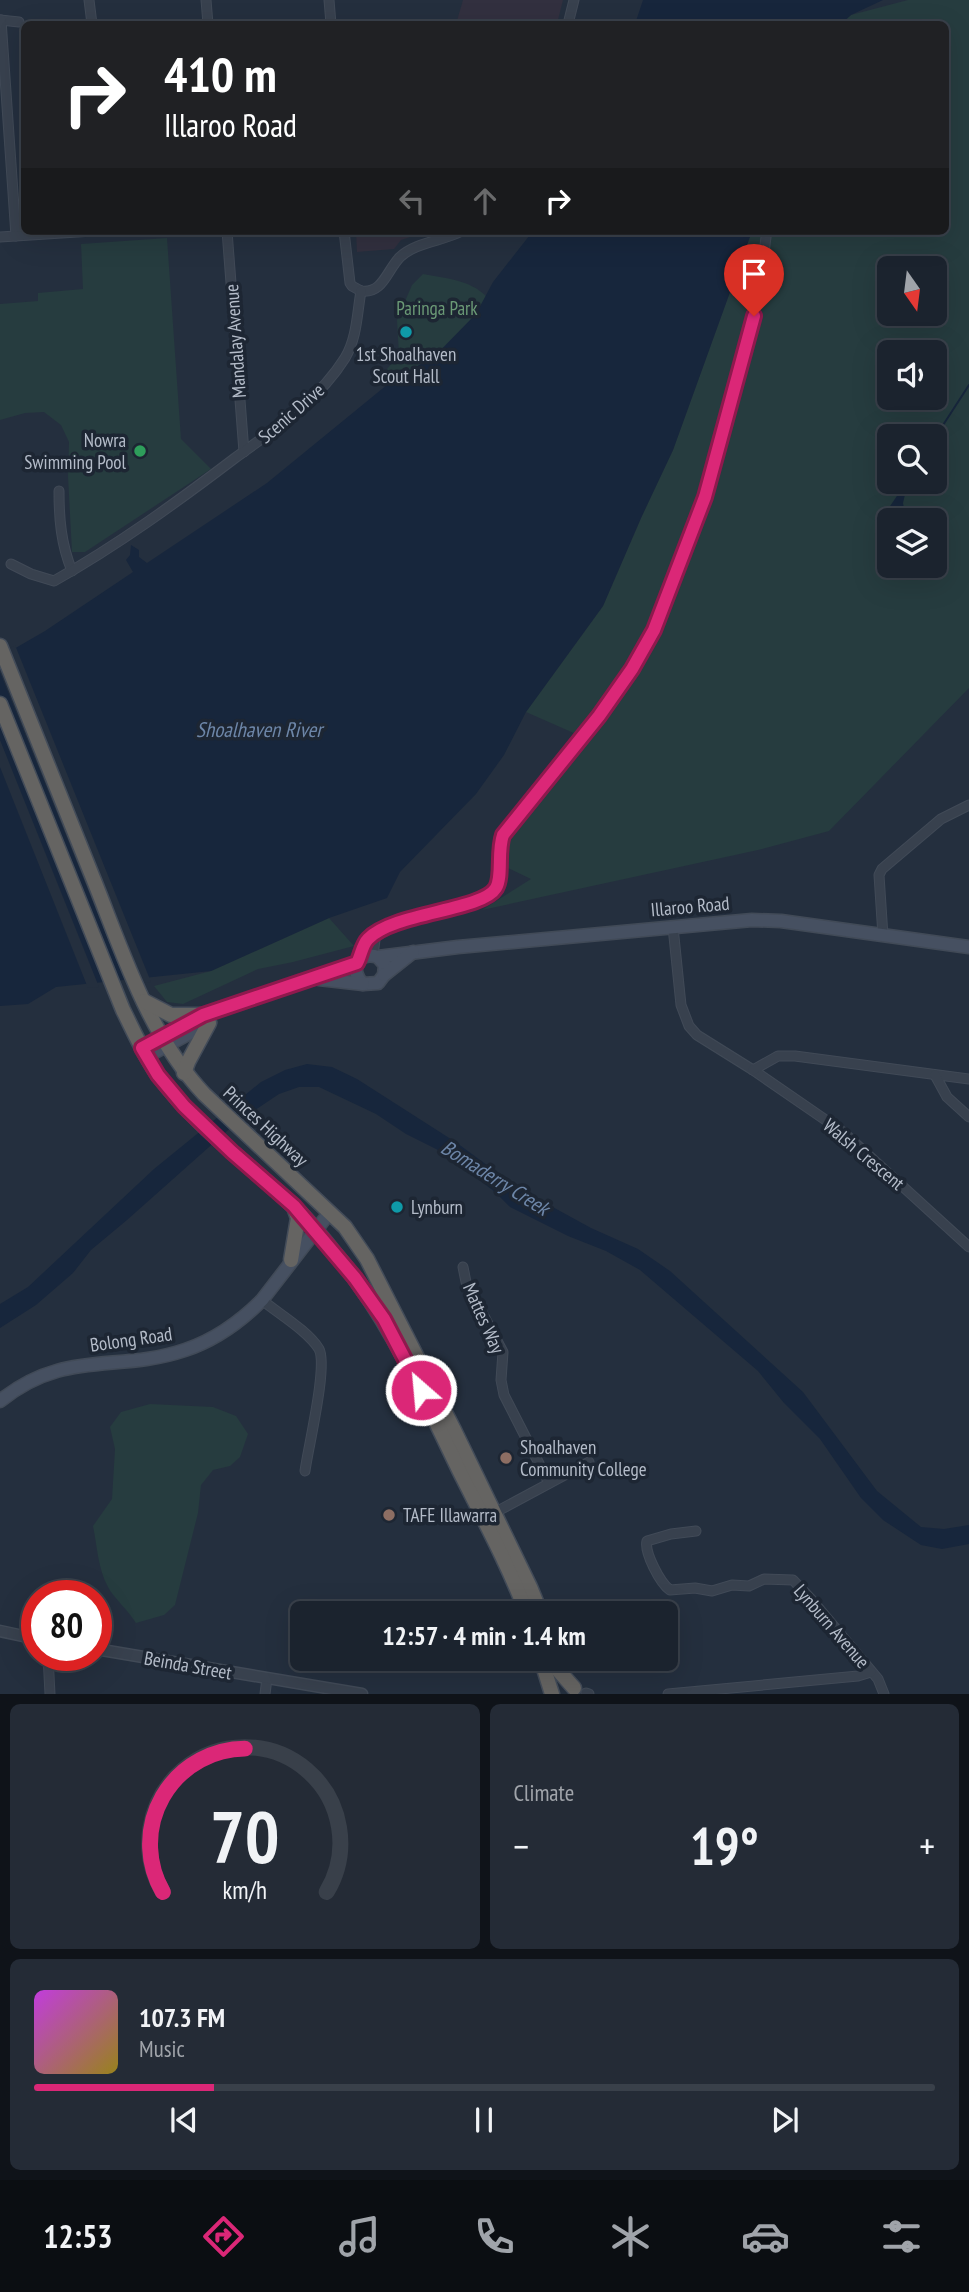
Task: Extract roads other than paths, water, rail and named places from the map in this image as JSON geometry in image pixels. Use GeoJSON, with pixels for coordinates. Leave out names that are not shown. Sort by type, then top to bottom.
{"type":"FeatureCollection","features":[{"type":"Feature","properties":{"kind":"highway","name":"Princes Highway"},"geometry":{"type":"LineString","coordinates":[[0,646],[140,995],[164,1041],[184,1073],[345,1227],[375,1272],[536,1601]]}},
{"type":"Feature","properties":{"kind":"highway","name":"Princes Highway"},"geometry":{"type":"LineString","coordinates":[[0,704],[118,998],[144,1052],[158,1075],[198,1121],[294,1206],[355,1278],[384,1319],[522,1601]]}},
{"type":"Feature","properties":{"kind":"highway"},"geometry":{"type":"LineString","coordinates":[[140,995],[172,1015],[206,1019],[184,1073]]}},
{"type":"Feature","properties":{"kind":"highway"},"geometry":{"type":"LineString","coordinates":[[289,1264],[298,1218],[294,1206]]}},
{"type":"Feature","properties":{"kind":"highway"},"geometry":{"type":"LineString","coordinates":[[545,1671],[552,1693]]}},
{"type":"Feature","properties":{"kind":"highway"},"geometry":{"type":"LineString","coordinates":[[559,1671],[579,1692]]}},
{"type":"Feature","properties":{"kind":"main road","name":"Illaroo Road"},"geometry":{"type":"LineString","coordinates":[[144,1052],[230,1007],[315,978],[368,955],[767,920],[969,947]]}},
{"type":"Feature","properties":{"kind":"main road"},"geometry":{"type":"LineString","coordinates":[[358,961],[356,977],[363,984],[372,985],[414,951]]}},
{"type":"Feature","properties":{"kind":"main road"},"geometry":{"type":"LineString","coordinates":[[376,956],[385,965],[384,975]]}},
{"type":"Feature","properties":{"kind":"main road","name":"Illaroo Road"},"geometry":{"type":"LineString","coordinates":[[315,978],[363,984]]}},
{"type":"Feature","properties":{"kind":"main road","name":"Bolong Road"},"geometry":{"type":"LineString","coordinates":[[0,1401],[23,1384],[53,1371],[185,1351],[218,1335],[262,1300],[332,1215]]}},
{"type":"Feature","properties":{"kind":"street"},"geometry":{"type":"LineString","coordinates":[[89,0],[92,21]]}},
{"type":"Feature","properties":{"kind":"street"},"geometry":{"type":"LineString","coordinates":[[206,0],[208,21]]}},
{"type":"Feature","properties":{"kind":"street"},"geometry":{"type":"LineString","coordinates":[[328,0],[331,21]]}},
{"type":"Feature","properties":{"kind":"street"},"geometry":{"type":"LineString","coordinates":[[569,21],[574,0]]}},
{"type":"Feature","properties":{"kind":"street"},"geometry":{"type":"LineString","coordinates":[[16,236],[0,20],[19,22]]}},
{"type":"Feature","properties":{"kind":"street"},"geometry":{"type":"LineString","coordinates":[[0,237],[31,235]]}},
{"type":"Feature","properties":{"kind":"street","name":"Mandalay Avenue"},"geometry":{"type":"LineString","coordinates":[[227,235],[244,452]]}},
{"type":"Feature","properties":{"kind":"street"},"geometry":{"type":"LineString","coordinates":[[344,235],[350,283],[360,291],[370,292],[376,289],[397,261],[410,250],[451,235]]}},
{"type":"Feature","properties":{"kind":"street"},"geometry":{"type":"LineString","coordinates":[[358,961],[366,940],[383,928],[480,900],[491,894],[498,884],[499,851],[503,835],[599,716],[644,648],[666,603],[717,457],[759,295],[765,267],[762,259],[766,235]]}},
{"type":"Feature","properties":{"kind":"street","name":"Scenic Drive"},"geometry":{"type":"LineString","coordinates":[[11,564],[31,574],[54,580],[86,564],[184,496],[309,402],[338,368],[349,350],[355,334],[360,291]]}},
{"type":"Feature","properties":{"kind":"street"},"geometry":{"type":"LineString","coordinates":[[59,491],[59,518],[64,551],[72,571]]}},
{"type":"Feature","properties":{"kind":"street"},"geometry":{"type":"LineString","coordinates":[[883,936],[878,875],[941,819],[969,805]]}},
{"type":"Feature","properties":{"kind":"street","name":"Walsh Crescent"},"geometry":{"type":"LineString","coordinates":[[673,927],[681,1005],[697,1035],[843,1132],[969,1247]]}},
{"type":"Feature","properties":{"kind":"street"},"geometry":{"type":"LineString","coordinates":[[372,937],[375,940],[376,956]]}},
{"type":"Feature","properties":{"kind":"street"},"geometry":{"type":"LineString","coordinates":[[752,1070],[778,1056],[795,1056],[969,1079]]}},
{"type":"Feature","properties":{"kind":"street"},"geometry":{"type":"LineString","coordinates":[[935,1075],[947,1097],[969,1117]]}},
{"type":"Feature","properties":{"kind":"street","name":"Mattes Way"},"geometry":{"type":"LineString","coordinates":[[463,1267],[467,1282],[503,1352],[500,1380],[504,1395],[549,1483]]}},
{"type":"Feature","properties":{"kind":"street"},"geometry":{"type":"LineString","coordinates":[[262,1300],[313,1341],[321,1353],[321,1376],[304,1471]]}},
{"type":"Feature","properties":{"kind":"street"},"geometry":{"type":"LineString","coordinates":[[511,1575],[494,1523],[494,1513],[589,1462]]}},
{"type":"Feature","properties":{"kind":"street","name":"Lynburn Avenue"},"geometry":{"type":"LineString","coordinates":[[696,1531],[647,1541],[646,1549],[652,1558],[657,1577],[666,1587],[676,1591],[695,1588],[712,1591],[732,1585],[749,1586],[764,1578],[793,1580],[878,1679],[884,1693]]}},
{"type":"Feature","properties":{"kind":"street"},"geometry":{"type":"LineString","coordinates":[[0,1631],[21,1636]]}},
{"type":"Feature","properties":{"kind":"street","name":"Beinda Street"},"geometry":{"type":"LineString","coordinates":[[112,1652],[362,1693]]}},
{"type":"Feature","properties":{"kind":"street"},"geometry":{"type":"LineString","coordinates":[[49,1671],[50,1693]]}},
{"type":"Feature","properties":{"kind":"street"},"geometry":{"type":"LineString","coordinates":[[668,1693],[858,1676],[871,1672]]}},
{"type":"Feature","properties":{"kind":"street"},"geometry":{"type":"LineString","coordinates":[[265,1693],[267,1678]]}},
{"type":"Feature","properties":{"kind":"water"},"geometry":{"type":"Polygon","coordinates":[[[643,0],[883,0],[844,21],[636,21],[643,0]]]}},
{"type":"Feature","properties":{"kind":"water","name":"Shoalhaven River"},"geometry":{"type":"Polygon","coordinates":[[[530,235],[751,235],[673,450],[603,606],[526,712],[504,755],[476,794],[400,872],[387,898],[329,918],[211,971],[56,987],[28,1004],[0,1006],[0,657],[45,631],[133,572],[126,560],[130,555],[131,545],[139,550],[139,557],[147,563],[267,483],[393,380],[435,356],[476,314],[493,282],[530,235]]]}},
{"type":"Feature","properties":{"kind":"water"},"geometry":{"type":"Polygon","coordinates":[[[898,494],[905,494],[904,508],[889,508],[898,494]]]}},
{"type":"Feature","properties":{"kind":"water","name":"Bomaderry Creek"},"geometry":{"type":"Polygon","coordinates":[[[307,1064],[332,1067],[357,1079],[457,1143],[518,1188],[591,1228],[638,1249],[670,1271],[803,1392],[877,1491],[921,1527],[944,1529],[969,1525],[969,1544],[942,1549],[921,1545],[883,1520],[861,1498],[820,1439],[784,1403],[758,1371],[640,1270],[606,1251],[568,1236],[510,1207],[495,1192],[442,1152],[406,1134],[376,1114],[319,1087],[299,1087],[279,1094],[236,1123],[91,1250],[73,1273],[36,1305],[0,1328],[0,1304],[28,1287],[154,1169],[261,1082],[285,1070],[307,1064]]]}},
{"type":"Feature","properties":{"kind":"waterway"},"geometry":{"type":"LineString","coordinates":[[944,424],[969,385]]}},
{"type":"Feature","properties":{"kind":"place","name":"1st Shoalhaven Scout Hall"},"geometry":{"type":"Point","coordinates":[406,332]}},
{"type":"Feature","properties":{"kind":"place","name":"Nowra Swimming Pool"},"geometry":{"type":"Point","coordinates":[140,451]}},
{"type":"Feature","properties":{"kind":"place","name":"Lynburn"},"geometry":{"type":"Point","coordinates":[397,1207]}},
{"type":"Feature","properties":{"kind":"place","name":"Shoalhaven Community College"},"geometry":{"type":"Point","coordinates":[506,1458]}},
{"type":"Feature","properties":{"kind":"place","name":"TAFE Illawarra"},"geometry":{"type":"Point","coordinates":[389,1515]}},
{"type":"Feature","properties":{"kind":"park label","name":"Paringa Park"},"geometry":{"type":"Point","coordinates":[437,308]}}]}
